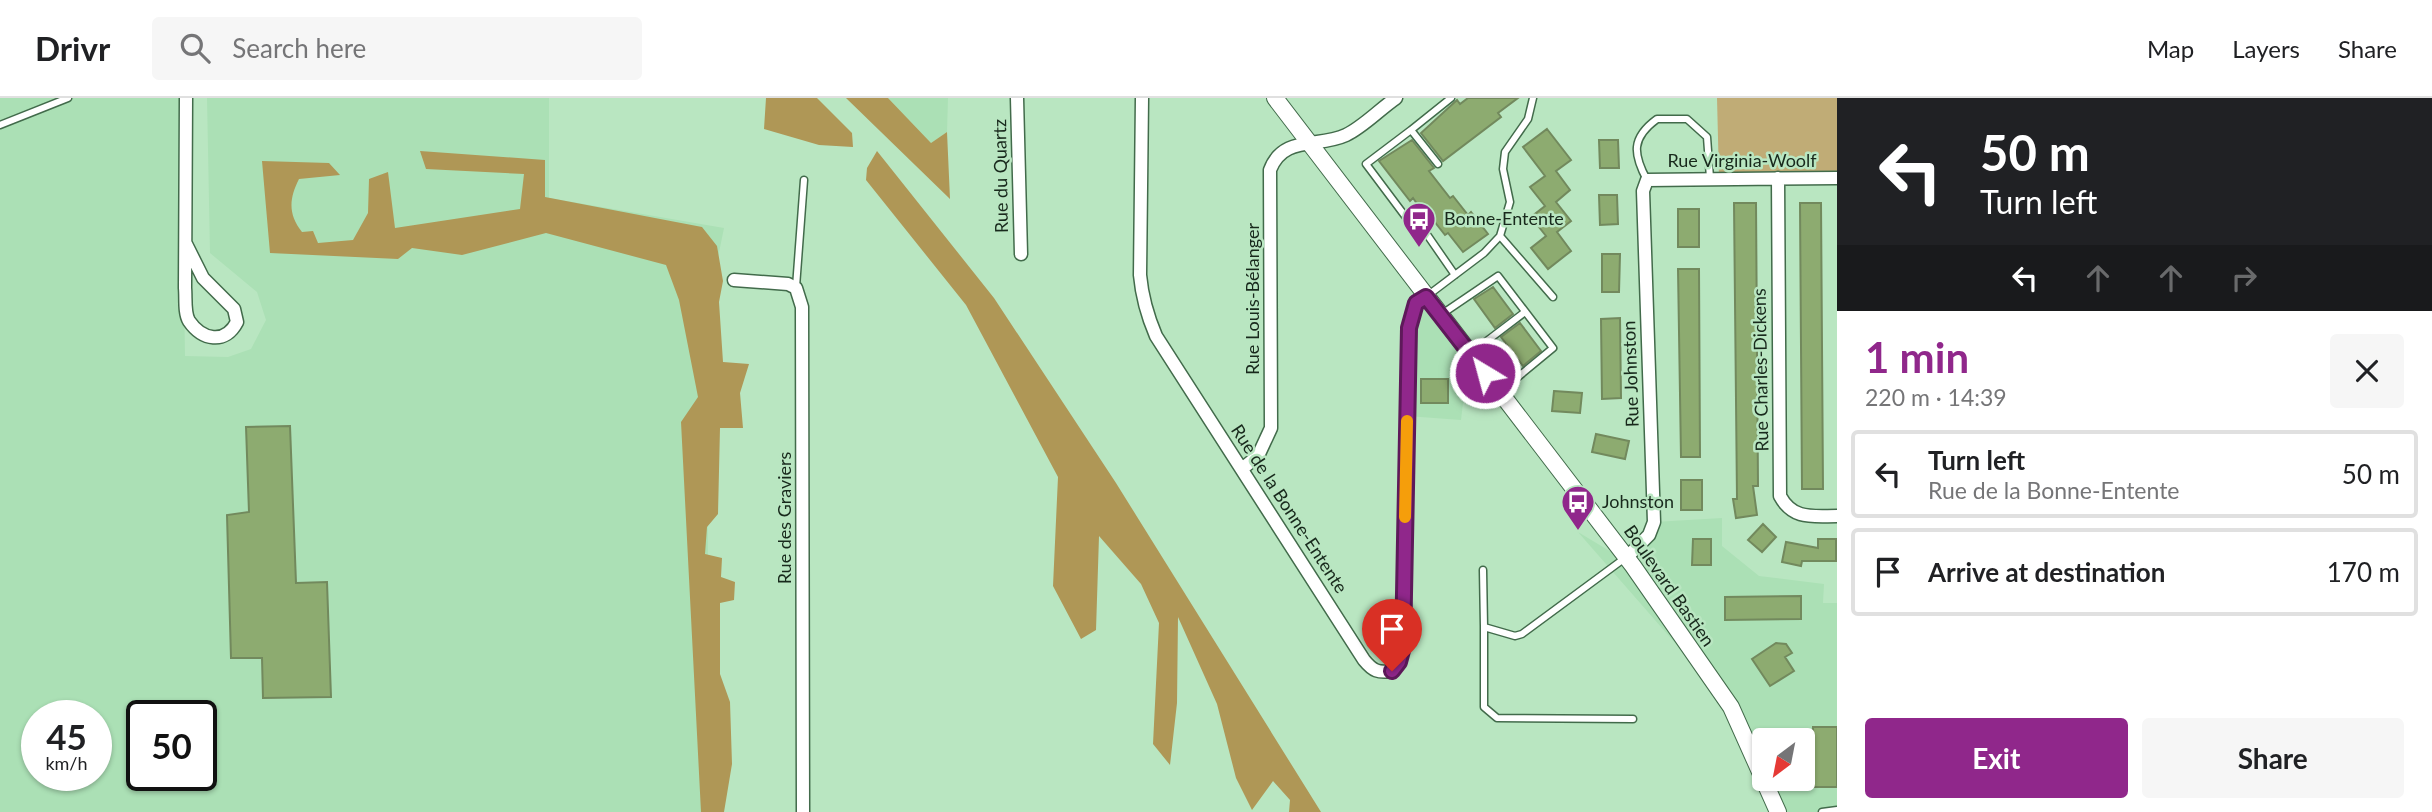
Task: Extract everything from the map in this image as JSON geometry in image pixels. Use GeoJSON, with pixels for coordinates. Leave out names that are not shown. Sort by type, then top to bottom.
{"type":"FeatureCollection","features":[{"type":"Feature","properties":{"kind":"main road","name":"Boulevard Bastien"},"geometry":{"type":"LineString","coordinates":[[1275,98],[1627,557],[1731,707],[1778,812]]}},
{"type":"Feature","properties":{"kind":"street"},"geometry":{"type":"LineString","coordinates":[[186,98],[186,244],[187,319],[204,337],[217,339],[233,330],[237,322],[234,309],[203,278],[186,244]]}},
{"type":"Feature","properties":{"kind":"street","name":"Rue du Quartz"},"geometry":{"type":"LineString","coordinates":[[1017,98],[1021,254]]}},
{"type":"Feature","properties":{"kind":"street","name":"Rue de la Bonne-Entente"},"geometry":{"type":"LineString","coordinates":[[1143,98],[1142,300],[1156,336],[1364,660],[1372,669],[1381,673],[1392,671],[1399,662],[1403,647],[1409,328],[1416,303],[1426,297]]}},
{"type":"Feature","properties":{"kind":"street","name":"Rue Louis-Bélanger"},"geometry":{"type":"LineString","coordinates":[[1243,468],[1258,456],[1271,428],[1270,170],[1284,149],[1346,135],[1396,98]]}},
{"type":"Feature","properties":{"kind":"street","name":"Rue Charles-Dickens"},"geometry":{"type":"LineString","coordinates":[[1777,178],[1780,496],[1786,507],[1798,515],[1837,516]]}},
{"type":"Feature","properties":{"kind":"street","name":"Rue Virginia-Woolf"},"geometry":{"type":"LineString","coordinates":[[1647,180],[1837,178]]}},
{"type":"Feature","properties":{"kind":"street","name":"Rue Johnston"},"geometry":{"type":"LineString","coordinates":[[1627,557],[1649,535],[1654,522],[1643,191],[1647,180]]}},
{"type":"Feature","properties":{"kind":"street"},"geometry":{"type":"LineString","coordinates":[[734,280],[776,281],[796,288]]}},
{"type":"Feature","properties":{"kind":"street","name":"Rue des Graviers"},"geometry":{"type":"LineString","coordinates":[[796,288],[802,307],[803,812]]}},
{"type":"Feature","properties":{"kind":"lane"},"geometry":{"type":"LineString","coordinates":[[0,125],[68,98]]}},
{"type":"Feature","properties":{"kind":"lane"},"geometry":{"type":"LineString","coordinates":[[1451,98],[1366,164],[1411,224],[1428,236],[1455,275]]}},
{"type":"Feature","properties":{"kind":"lane"},"geometry":{"type":"LineString","coordinates":[[1426,297],[1500,236],[1510,202],[1503,169],[1505,152],[1528,119],[1533,98]]}},
{"type":"Feature","properties":{"kind":"lane"},"geometry":{"type":"LineString","coordinates":[[1647,180],[1635,151],[1637,138],[1657,119],[1687,119],[1707,137],[1710,178]]}},
{"type":"Feature","properties":{"kind":"lane"},"geometry":{"type":"LineString","coordinates":[[1411,130],[1438,164]]}},
{"type":"Feature","properties":{"kind":"lane"},"geometry":{"type":"LineString","coordinates":[[796,288],[804,180]]}},
{"type":"Feature","properties":{"kind":"lane"},"geometry":{"type":"LineString","coordinates":[[1500,236],[1553,297]]}},
{"type":"Feature","properties":{"kind":"lane"},"geometry":{"type":"LineString","coordinates":[[1440,316],[1498,276],[1553,348],[1500,393]]}},
{"type":"Feature","properties":{"kind":"lane"},"geometry":{"type":"LineString","coordinates":[[1470,354],[1525,312]]}},
{"type":"Feature","properties":{"kind":"lane"},"geometry":{"type":"LineString","coordinates":[[1484,627],[1515,636],[1522,634],[1627,557]]}},
{"type":"Feature","properties":{"kind":"lane"},"geometry":{"type":"LineString","coordinates":[[1483,570],[1484,707],[1488,713],[1497,718],[1633,719]]}},
{"type":"Feature","properties":{"kind":"lane"},"geometry":{"type":"LineString","coordinates":[[1822,812],[1837,810]]}},
{"type":"Feature","properties":{"kind":"shaded area"},"geometry":{"type":"Polygon","coordinates":[[[0,98],[181,98],[185,356],[228,357],[251,349],[266,320],[257,292],[210,253],[207,98],[549,98],[549,198],[724,228],[706,316],[710,812],[0,812],[0,98]]]}},
{"type":"Feature","properties":{"kind":"shaded area"},"geometry":{"type":"Polygon","coordinates":[[[766,98],[817,98],[852,133],[853,147],[819,145],[764,129],[766,98]]]}},
{"type":"Feature","properties":{"kind":"shaded area"},"geometry":{"type":"Polygon","coordinates":[[[846,98],[888,98],[931,143],[947,132],[950,199],[846,98]]]}},
{"type":"Feature","properties":{"kind":"shaded area"},"geometry":{"type":"Polygon","coordinates":[[[888,98],[948,98],[947,132],[931,143],[888,98]]]}},
{"type":"Feature","properties":{"kind":"shaded area"},"geometry":{"type":"Polygon","coordinates":[[[1717,98],[1837,98],[1837,178],[1719,178],[1717,98]]]}},
{"type":"Feature","properties":{"kind":"shaded area"},"geometry":{"type":"Polygon","coordinates":[[[420,151],[545,160],[545,197],[702,227],[717,246],[723,281],[719,302],[723,362],[749,364],[740,393],[743,428],[720,428],[718,514],[707,527],[705,554],[722,558],[721,577],[735,582],[734,600],[720,603],[720,674],[730,702],[732,764],[724,812],[701,812],[681,422],[698,397],[679,300],[666,265],[546,233],[462,255],[412,248],[398,259],[270,253],[262,161],[329,163],[340,175],[299,179],[293,193],[292,213],[297,225],[302,232],[313,231],[318,243],[353,240],[368,213],[369,179],[388,172],[395,228],[520,209],[524,174],[426,169],[420,151]]]}},
{"type":"Feature","properties":{"kind":"shaded area"},"geometry":{"type":"Polygon","coordinates":[[[877,151],[994,298],[1116,483],[1321,812],[1289,812],[1290,800],[1273,781],[1252,810],[1236,778],[1217,704],[1178,617],[1177,703],[1170,765],[1153,744],[1159,623],[1141,584],[1099,536],[1096,630],[1081,639],[1053,586],[1058,477],[966,305],[866,180],[867,168],[877,151]]]}},
{"type":"Feature","properties":{"kind":"shaded area"},"geometry":{"type":"Polygon","coordinates":[[[1426,297],[1469,352],[1461,420],[1407,416],[1409,328],[1426,297]]]}},
{"type":"Feature","properties":{"kind":"shaded area"},"geometry":{"type":"Polygon","coordinates":[[[1722,518],[1722,546],[1759,576],[1824,584],[1823,603],[1837,603],[1837,812],[1771,812],[1763,791],[1815,791],[1815,728],[1752,728],[1752,762],[1731,707],[1578,532],[1633,565],[1646,555],[1654,522],[1722,518]]]}},
{"type":"Feature","properties":{"kind":"building"},"geometry":{"type":"Polygon","coordinates":[[[1468,98],[1518,98],[1498,113],[1501,117],[1443,161],[1421,133],[1457,100],[1460,104],[1468,98]]]}},
{"type":"Feature","properties":{"kind":"building"},"geometry":{"type":"Polygon","coordinates":[[[1547,129],[1571,160],[1556,171],[1570,190],[1556,202],[1571,221],[1557,232],[1571,251],[1548,269],[1531,248],[1546,236],[1531,217],[1545,206],[1530,187],[1545,176],[1523,147],[1547,129]]]}},
{"type":"Feature","properties":{"kind":"building"},"geometry":{"type":"Polygon","coordinates":[[[1412,140],[1434,168],[1429,171],[1450,198],[1453,196],[1468,215],[1471,212],[1488,234],[1463,252],[1430,216],[1427,218],[1413,198],[1410,201],[1379,161],[1412,140]]]}},
{"type":"Feature","properties":{"kind":"building"},"geometry":{"type":"Polygon","coordinates":[[[1599,140],[1618,140],[1619,168],[1600,168],[1599,140]]]}},
{"type":"Feature","properties":{"kind":"building"},"geometry":{"type":"Polygon","coordinates":[[[1599,195],[1617,195],[1618,224],[1600,225],[1599,195]]]}},
{"type":"Feature","properties":{"kind":"building"},"geometry":{"type":"Polygon","coordinates":[[[1734,203],[1756,203],[1758,486],[1753,486],[1757,515],[1736,518],[1733,499],[1737,499],[1734,203]]]}},
{"type":"Feature","properties":{"kind":"building"},"geometry":{"type":"Polygon","coordinates":[[[1800,203],[1821,203],[1823,489],[1802,489],[1800,203]]]}},
{"type":"Feature","properties":{"kind":"building"},"geometry":{"type":"Polygon","coordinates":[[[1678,209],[1699,209],[1699,247],[1678,247],[1678,209]]]}},
{"type":"Feature","properties":{"kind":"building"},"geometry":{"type":"Polygon","coordinates":[[[1602,254],[1620,254],[1619,292],[1602,292],[1602,254]]]}},
{"type":"Feature","properties":{"kind":"building"},"geometry":{"type":"Polygon","coordinates":[[[1678,269],[1699,269],[1700,457],[1681,457],[1678,269]]]}},
{"type":"Feature","properties":{"kind":"building"},"geometry":{"type":"Polygon","coordinates":[[[1493,287],[1513,314],[1495,328],[1474,299],[1493,287]]]}},
{"type":"Feature","properties":{"kind":"building"},"geometry":{"type":"Polygon","coordinates":[[[1620,318],[1621,398],[1602,399],[1601,319],[1620,318]]]}},
{"type":"Feature","properties":{"kind":"building"},"geometry":{"type":"Polygon","coordinates":[[[1520,323],[1541,351],[1523,366],[1501,337],[1520,323]]]}},
{"type":"Feature","properties":{"kind":"building"},"geometry":{"type":"Polygon","coordinates":[[[1421,379],[1448,379],[1448,403],[1421,403],[1421,379]]]}},
{"type":"Feature","properties":{"kind":"building"},"geometry":{"type":"Polygon","coordinates":[[[1554,391],[1582,393],[1580,413],[1552,411],[1554,391]]]}},
{"type":"Feature","properties":{"kind":"building"},"geometry":{"type":"Polygon","coordinates":[[[290,426],[296,583],[327,582],[331,697],[263,698],[262,658],[231,658],[227,515],[249,512],[246,427],[290,426]]]}},
{"type":"Feature","properties":{"kind":"building"},"geometry":{"type":"Polygon","coordinates":[[[1596,434],[1629,441],[1625,459],[1592,452],[1596,434]]]}},
{"type":"Feature","properties":{"kind":"building"},"geometry":{"type":"Polygon","coordinates":[[[1681,480],[1702,480],[1702,510],[1681,510],[1681,480]]]}},
{"type":"Feature","properties":{"kind":"building"},"geometry":{"type":"Polygon","coordinates":[[[1763,524],[1776,537],[1762,552],[1748,540],[1763,524]]]}},
{"type":"Feature","properties":{"kind":"building"},"geometry":{"type":"Polygon","coordinates":[[[1693,539],[1711,539],[1711,565],[1692,565],[1693,539]]]}},
{"type":"Feature","properties":{"kind":"building"},"geometry":{"type":"Polygon","coordinates":[[[1818,539],[1836,539],[1836,561],[1802,561],[1801,566],[1782,562],[1786,542],[1818,548],[1818,539]]]}},
{"type":"Feature","properties":{"kind":"building"},"geometry":{"type":"Polygon","coordinates":[[[1801,596],[1801,619],[1725,620],[1725,597],[1801,596]]]}},
{"type":"Feature","properties":{"kind":"building"},"geometry":{"type":"Polygon","coordinates":[[[1776,643],[1786,644],[1792,653],[1785,657],[1794,671],[1770,686],[1752,659],[1776,643]]]}},
{"type":"Feature","properties":{"kind":"building"},"geometry":{"type":"Polygon","coordinates":[[[1837,727],[1837,787],[1815,787],[1813,728],[1837,727]]]}},
{"type":"Feature","properties":{"kind":"slow traffic"},"geometry":{"type":"LineString","coordinates":[[1405,517],[1407,421]]}},
{"type":"Feature","properties":{"kind":"place","name":"Bonne-Entente"},"geometry":{"type":"Point","coordinates":[1419,249]}},
{"type":"Feature","properties":{"kind":"place","name":"Johnston"},"geometry":{"type":"Point","coordinates":[1578,532]}},
{"type":"Feature","properties":{"kind":"route"},"geometry":{"type":"LineString","coordinates":[[1392,671],[1399,662],[1403,647],[1409,328],[1416,303],[1426,297],[1485,373]]}}]}
